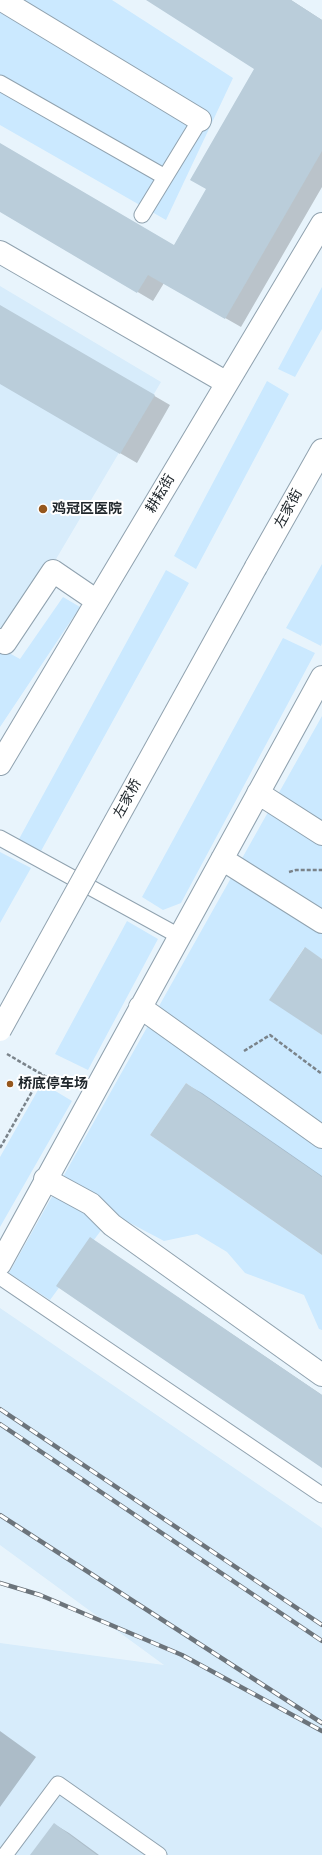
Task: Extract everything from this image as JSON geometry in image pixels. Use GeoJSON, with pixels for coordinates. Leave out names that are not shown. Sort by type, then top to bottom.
{"type":"FeatureCollection","features":[{"type":"Feature","properties":{"kind":"street"},"geometry":{"type":"LineString","coordinates":[[2,0],[200,120]]}},
{"type":"Feature","properties":{"kind":"street","name":"耕耘街"},"geometry":{"type":"LineString","coordinates":[[0,764],[322,224]]}},
{"type":"Feature","properties":{"kind":"street"},"geometry":{"type":"LineString","coordinates":[[0,252],[228,383]]}},
{"type":"Feature","properties":{"kind":"street","name":"左家街"},"geometry":{"type":"LineString","coordinates":[[256,567],[322,450]]}},
{"type":"Feature","properties":{"kind":"street","name":"左家桥"},"geometry":{"type":"LineString","coordinates":[[0,1030],[256,567]]}},
{"type":"Feature","properties":{"kind":"street"},"geometry":{"type":"LineString","coordinates":[[0,640],[5,643],[53,572],[97,601]]}},
{"type":"Feature","properties":{"kind":"street"},"geometry":{"type":"LineString","coordinates":[[3,1251],[45,1179],[322,678]]}},
{"type":"Feature","properties":{"kind":"street"},"geometry":{"type":"LineString","coordinates":[[258,793],[322,834]]}},
{"type":"Feature","properties":{"kind":"street"},"geometry":{"type":"LineString","coordinates":[[222,858],[322,922]]}},
{"type":"Feature","properties":{"kind":"street"},"geometry":{"type":"LineString","coordinates":[[140,1007],[322,1137]]}},
{"type":"Feature","properties":{"kind":"street"},"geometry":{"type":"LineString","coordinates":[[45,1179],[91,1204],[112,1225],[322,1375]]}},
{"type":"Feature","properties":{"kind":"lane"},"geometry":{"type":"LineString","coordinates":[[0,83],[165,177]]}},
{"type":"Feature","properties":{"kind":"lane"},"geometry":{"type":"LineString","coordinates":[[142,215],[200,120]]}},
{"type":"Feature","properties":{"kind":"lane"},"geometry":{"type":"LineString","coordinates":[[0,838],[179,936]]}},
{"type":"Feature","properties":{"kind":"lane"},"geometry":{"type":"LineString","coordinates":[[0,1277],[322,1495]]}},
{"type":"Feature","properties":{"kind":"lane"},"geometry":{"type":"LineString","coordinates":[[5,1855],[58,1784],[159,1855]]}},
{"type":"Feature","properties":{"kind":"path"},"geometry":{"type":"LineString","coordinates":[[221,1065],[270,1035],[322,1074]]}},
{"type":"Feature","properties":{"kind":"path"},"geometry":{"type":"LineString","coordinates":[[6,1053],[88,1101]]}},
{"type":"Feature","properties":{"kind":"path"},"geometry":{"type":"LineString","coordinates":[[0,1148],[42,1074]]}},
{"type":"Feature","properties":{"kind":"shaded area"},"geometry":{"type":"Polygon","coordinates":[[[0,0],[112,0],[233,78],[166,220],[0,125],[0,0]]]}},
{"type":"Feature","properties":{"kind":"shaded area","name":"鸡冠区医院"},"geometry":{"type":"Polygon","coordinates":[[[0,286],[161,382],[8,640],[0,635],[0,286]]]}},
{"type":"Feature","properties":{"kind":"shaded area"},"geometry":{"type":"Polygon","coordinates":[[[322,287],[322,329],[295,377],[278,369],[322,287]]]}},
{"type":"Feature","properties":{"kind":"shaded area"},"geometry":{"type":"Polygon","coordinates":[[[267,381],[289,394],[196,569],[174,556],[267,381]]]}},
{"type":"Feature","properties":{"kind":"shaded area"},"geometry":{"type":"Polygon","coordinates":[[[322,564],[322,643],[321,646],[286,628],[322,564]]]}},
{"type":"Feature","properties":{"kind":"shaded area"},"geometry":{"type":"Polygon","coordinates":[[[166,570],[189,583],[41,851],[19,839],[166,570]]]}},
{"type":"Feature","properties":{"kind":"shaded area"},"geometry":{"type":"Polygon","coordinates":[[[63,597],[80,607],[0,727],[0,648],[20,659],[63,597]]]}},
{"type":"Feature","properties":{"kind":"shaded area"},"geometry":{"type":"Polygon","coordinates":[[[283,638],[315,653],[181,903],[163,910],[142,897],[283,638]]]}},
{"type":"Feature","properties":{"kind":"shaded area"},"geometry":{"type":"Polygon","coordinates":[[[322,716],[322,959],[304,948],[270,999],[322,1035],[322,1177],[186,1083],[150,1135],[322,1255],[322,1330],[319,1329],[304,1295],[245,1273],[227,1252],[197,1234],[164,1241],[113,1214],[50,1300],[9,1273],[322,716]]]}},
{"type":"Feature","properties":{"kind":"shaded area"},"geometry":{"type":"Polygon","coordinates":[[[0,852],[31,868],[0,923],[0,852]]]}},
{"type":"Feature","properties":{"kind":"shaded area"},"geometry":{"type":"Polygon","coordinates":[[[127,921],[158,939],[88,1070],[55,1054],[127,921]]]}},
{"type":"Feature","properties":{"kind":"shaded area"},"geometry":{"type":"Polygon","coordinates":[[[42,1083],[72,1101],[0,1227],[0,1157],[42,1083]]]}},
{"type":"Feature","properties":{"kind":"shaded area"},"geometry":{"type":"Polygon","coordinates":[[[0,1308],[322,1528],[322,1855],[0,1855],[0,1643],[164,1665],[0,1545],[0,1308]]]}},
{"type":"Feature","properties":{"kind":"building"},"geometry":{"type":"Polygon","coordinates":[[[146,0],[291,0],[322,20],[322,151],[225,319],[148,275],[137,293],[0,212],[0,143],[174,245],[206,189],[190,180],[254,69],[146,0]]]}},
{"type":"Feature","properties":{"kind":"building"},"geometry":{"type":"Polygon","coordinates":[[[0,305],[155,395],[120,454],[0,384],[0,305]]]}},
{"type":"Feature","properties":{"kind":"building"},"geometry":{"type":"Polygon","coordinates":[[[305,947],[322,959],[322,1035],[269,1000],[305,947]]]}},
{"type":"Feature","properties":{"kind":"building"},"geometry":{"type":"Polygon","coordinates":[[[186,1083],[322,1177],[322,1255],[150,1135],[186,1083]]]}},
{"type":"Feature","properties":{"kind":"building"},"geometry":{"type":"Polygon","coordinates":[[[90,1237],[322,1395],[322,1468],[56,1286],[90,1237]]]}},
{"type":"Feature","properties":{"kind":"building"},"geometry":{"type":"Polygon","coordinates":[[[54,1823],[97,1855],[30,1855],[54,1823]]]}},
{"type":"Feature","properties":{"kind":"railway"},"geometry":{"type":"LineString","coordinates":[[0,1409],[322,1625]]}},
{"type":"Feature","properties":{"kind":"railway"},"geometry":{"type":"LineString","coordinates":[[0,1424],[322,1641]]}},
{"type":"Feature","properties":{"kind":"railway"},"geometry":{"type":"LineString","coordinates":[[0,1515],[322,1723]]}},
{"type":"Feature","properties":{"kind":"railway"},"geometry":{"type":"LineString","coordinates":[[0,1583],[40,1595],[182,1655],[322,1731]]}},
{"type":"Feature","properties":{"kind":"place","name":"鸡冠区医院"},"geometry":{"type":"Point","coordinates":[43,509]}},
{"type":"Feature","properties":{"kind":"place","name":"桥底停车场"},"geometry":{"type":"Point","coordinates":[10,1084]}}]}
